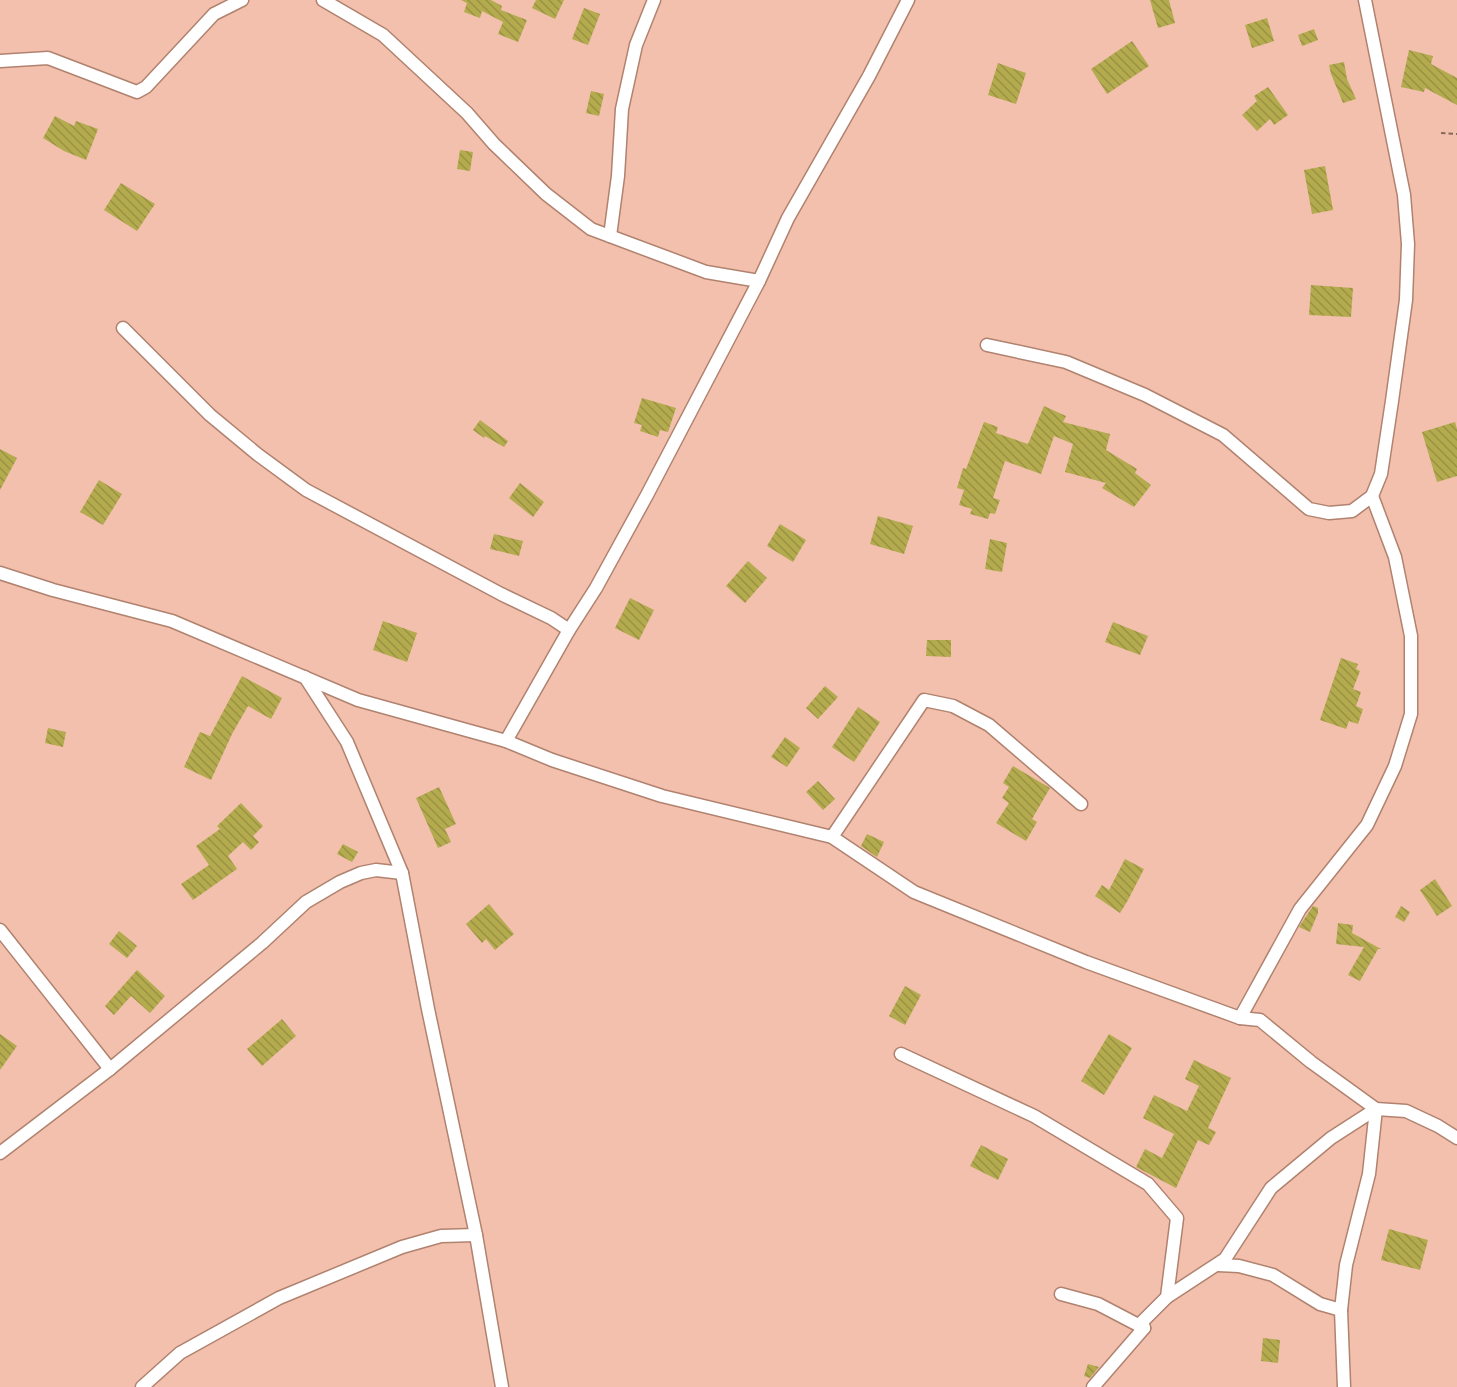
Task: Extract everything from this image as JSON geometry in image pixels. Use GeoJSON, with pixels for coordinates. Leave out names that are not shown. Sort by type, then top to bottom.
{"type":"FeatureCollection","features":[{"type":"Feature","properties":{"kind":"street"},"geometry":{"type":"LineString","coordinates":[[0,60],[48,58],[136,93],[146,87],[214,14],[242,0]]}},
{"type":"Feature","properties":{"kind":"street"},"geometry":{"type":"LineString","coordinates":[[323,0],[383,35],[467,113],[494,144],[546,194],[591,229],[706,272],[759,281]]}},
{"type":"Feature","properties":{"kind":"street"},"geometry":{"type":"LineString","coordinates":[[610,236],[618,176],[622,110],[636,45],[654,0]]}},
{"type":"Feature","properties":{"kind":"street"},"geometry":{"type":"LineString","coordinates":[[506,741],[569,630],[596,588],[647,495],[759,281],[788,218],[869,76],[908,0]]}},
{"type":"Feature","properties":{"kind":"street"},"geometry":{"type":"LineString","coordinates":[[987,345],[1066,362],[1145,395],[1223,435],[1309,509],[1329,513],[1352,511],[1372,496],[1381,474],[1389,422],[1406,300],[1408,244],[1404,195],[1365,0]]}},
{"type":"Feature","properties":{"kind":"street"},"geometry":{"type":"LineString","coordinates":[[123,328],[210,415],[256,454],[306,490],[481,584],[551,618],[569,630]]}},
{"type":"Feature","properties":{"kind":"street"},"geometry":{"type":"LineString","coordinates":[[1240,1018],[1300,909],[1367,825],[1395,766],[1411,714],[1411,636],[1395,557],[1372,496]]}},
{"type":"Feature","properties":{"kind":"street"},"geometry":{"type":"LineString","coordinates":[[0,573],[53,590],[172,621],[358,700],[506,741],[552,760],[662,796],[832,837],[914,892],[1086,962],[1240,1018],[1260,1020],[1311,1062],[1376,1109],[1406,1111],[1457,1138]]}},
{"type":"Feature","properties":{"kind":"street"},"geometry":{"type":"LineString","coordinates":[[304,676],[347,741],[402,873],[428,1010],[476,1235],[502,1387]]}},
{"type":"Feature","properties":{"kind":"street"},"geometry":{"type":"LineString","coordinates":[[832,837],[924,700],[953,706],[989,725],[1081,804]]}},
{"type":"Feature","properties":{"kind":"street"},"geometry":{"type":"LineString","coordinates":[[0,1153],[110,1070],[262,943],[306,902],[340,882],[361,873],[376,870],[402,873]]}},
{"type":"Feature","properties":{"kind":"street"},"geometry":{"type":"LineString","coordinates":[[0,930],[110,1070]]}},
{"type":"Feature","properties":{"kind":"street"},"geometry":{"type":"LineString","coordinates":[[901,1054],[1034,1116],[1148,1184],[1177,1218],[1167,1297]]}},
{"type":"Feature","properties":{"kind":"street"},"geometry":{"type":"LineString","coordinates":[[1144,1328],[1142,1322],[1167,1297],[1225,1259],[1271,1188],[1331,1138],[1376,1109]]}},
{"type":"Feature","properties":{"kind":"street"},"geometry":{"type":"LineString","coordinates":[[1344,1387],[1341,1310],[1346,1265],[1369,1174],[1376,1109]]}},
{"type":"Feature","properties":{"kind":"street"},"geometry":{"type":"LineString","coordinates":[[142,1387],[180,1353],[279,1298],[402,1247],[441,1236],[476,1235]]}},
{"type":"Feature","properties":{"kind":"street"},"geometry":{"type":"LineString","coordinates":[[1218,1264],[1239,1266],[1273,1275],[1320,1304],[1341,1310]]}},
{"type":"Feature","properties":{"kind":"street"},"geometry":{"type":"LineString","coordinates":[[1061,1294],[1098,1304],[1144,1328]]}},
{"type":"Feature","properties":{"kind":"street"},"geometry":{"type":"LineString","coordinates":[[1094,1387],[1144,1328]]}},
{"type":"Feature","properties":{"kind":"path"},"geometry":{"type":"LineString","coordinates":[[1441,133],[1457,134]]}},
{"type":"Feature","properties":{"kind":"building"},"geometry":{"type":"Polygon","coordinates":[[[461,0],[491,0],[502,6],[501,10],[527,20],[518,42],[498,34],[503,22],[482,11],[480,18],[464,12],[467,3],[461,0]]]}},
{"type":"Feature","properties":{"kind":"building"},"geometry":{"type":"Polygon","coordinates":[[[536,0],[564,0],[555,19],[532,8],[536,0]]]}},
{"type":"Feature","properties":{"kind":"building"},"geometry":{"type":"Polygon","coordinates":[[[1150,0],[1169,0],[1175,23],[1158,28],[1150,0]]]}},
{"type":"Feature","properties":{"kind":"building"},"geometry":{"type":"Polygon","coordinates":[[[584,8],[600,14],[588,45],[572,39],[584,8]]]}},
{"type":"Feature","properties":{"kind":"building"},"geometry":{"type":"Polygon","coordinates":[[[1267,18],[1274,41],[1252,48],[1245,25],[1267,18]]]}},
{"type":"Feature","properties":{"kind":"building"},"geometry":{"type":"Polygon","coordinates":[[[1314,29],[1318,40],[1302,46],[1298,35],[1314,29]]]}},
{"type":"Feature","properties":{"kind":"building"},"geometry":{"type":"Polygon","coordinates":[[[1132,41],[1149,66],[1107,94],[1091,69],[1132,41]]]}},
{"type":"Feature","properties":{"kind":"building"},"geometry":{"type":"Polygon","coordinates":[[[1409,50],[1433,56],[1431,64],[1457,78],[1457,105],[1425,88],[1424,92],[1401,87],[1409,50]]]}},
{"type":"Feature","properties":{"kind":"building"},"geometry":{"type":"Polygon","coordinates":[[[1344,62],[1347,79],[1356,99],[1343,103],[1329,65],[1344,62]]]}},
{"type":"Feature","properties":{"kind":"building"},"geometry":{"type":"Polygon","coordinates":[[[998,63],[1026,73],[1016,104],[988,95],[998,63]]]}},
{"type":"Feature","properties":{"kind":"building"},"geometry":{"type":"Polygon","coordinates":[[[1268,87],[1288,115],[1274,125],[1270,119],[1257,131],[1242,115],[1257,101],[1254,96],[1268,87]]]}},
{"type":"Feature","properties":{"kind":"building"},"geometry":{"type":"Polygon","coordinates":[[[591,91],[604,94],[599,116],[586,113],[591,91]]]}},
{"type":"Feature","properties":{"kind":"building"},"geometry":{"type":"Polygon","coordinates":[[[55,116],[74,126],[76,121],[98,129],[86,160],[64,151],[43,138],[55,116]]]}},
{"type":"Feature","properties":{"kind":"building"},"geometry":{"type":"Polygon","coordinates":[[[460,150],[473,152],[470,171],[457,169],[460,150]]]}},
{"type":"Feature","properties":{"kind":"building"},"geometry":{"type":"Polygon","coordinates":[[[1325,166],[1333,210],[1312,214],[1304,170],[1325,166]]]}},
{"type":"Feature","properties":{"kind":"building"},"geometry":{"type":"Polygon","coordinates":[[[121,183],[155,204],[137,231],[104,210],[121,183]]]}},
{"type":"Feature","properties":{"kind":"building"},"geometry":{"type":"Polygon","coordinates":[[[1311,285],[1353,288],[1351,317],[1309,315],[1311,285]]]}},
{"type":"Feature","properties":{"kind":"building"},"geometry":{"type":"Polygon","coordinates":[[[642,398],[676,408],[668,432],[660,430],[658,437],[640,431],[642,425],[634,423],[642,398]]]}},
{"type":"Feature","properties":{"kind":"building"},"geometry":{"type":"Polygon","coordinates":[[[1044,406],[1066,416],[1063,422],[1110,434],[1106,450],[1137,469],[1135,473],[1151,485],[1134,507],[1102,488],[1106,483],[1065,472],[1073,444],[1054,436],[1041,474],[1005,461],[993,498],[1000,500],[995,514],[990,513],[988,519],[970,514],[972,509],[959,505],[964,490],[957,488],[963,468],[966,469],[984,422],[998,427],[996,433],[1028,444],[1044,406]]]}},
{"type":"Feature","properties":{"kind":"building"},"geometry":{"type":"Polygon","coordinates":[[[480,420],[508,441],[504,447],[473,430],[480,420]]]}},
{"type":"Feature","properties":{"kind":"building"},"geometry":{"type":"Polygon","coordinates":[[[1455,422],[1457,476],[1437,482],[1422,432],[1455,422]]]}},
{"type":"Feature","properties":{"kind":"building"},"geometry":{"type":"Polygon","coordinates":[[[0,449],[17,458],[0,490],[0,449]]]}},
{"type":"Feature","properties":{"kind":"building"},"geometry":{"type":"Polygon","coordinates":[[[99,480],[122,494],[103,525],[80,512],[99,480]]]}},
{"type":"Feature","properties":{"kind":"building"},"geometry":{"type":"Polygon","coordinates":[[[520,483],[544,502],[533,517],[509,498],[520,483]]]}},
{"type":"Feature","properties":{"kind":"building"},"geometry":{"type":"Polygon","coordinates":[[[878,516],[913,526],[904,554],[870,544],[878,516]]]}},
{"type":"Feature","properties":{"kind":"building"},"geometry":{"type":"Polygon","coordinates":[[[780,524],[806,540],[793,562],[767,546],[780,524]]]}},
{"type":"Feature","properties":{"kind":"building"},"geometry":{"type":"Polygon","coordinates":[[[494,534],[523,541],[519,556],[490,549],[494,534]]]}},
{"type":"Feature","properties":{"kind":"building"},"geometry":{"type":"Polygon","coordinates":[[[990,539],[1007,543],[1002,572],[985,569],[990,539]]]}},
{"type":"Feature","properties":{"kind":"building"},"geometry":{"type":"Polygon","coordinates":[[[748,561],[767,578],[745,603],[726,586],[748,561]]]}},
{"type":"Feature","properties":{"kind":"building"},"geometry":{"type":"Polygon","coordinates":[[[630,598],[654,610],[639,640],[615,628],[630,598]]]}},
{"type":"Feature","properties":{"kind":"building"},"geometry":{"type":"Polygon","coordinates":[[[383,621],[417,633],[407,662],[373,650],[383,621]]]}},
{"type":"Feature","properties":{"kind":"building"},"geometry":{"type":"Polygon","coordinates":[[[1113,622],[1148,636],[1140,655],[1105,642],[1113,622]]]}},
{"type":"Feature","properties":{"kind":"building"},"geometry":{"type":"Polygon","coordinates":[[[927,640],[951,640],[951,657],[926,656],[927,640]]]}},
{"type":"Feature","properties":{"kind":"building"},"geometry":{"type":"Polygon","coordinates":[[[1341,658],[1358,664],[1356,669],[1360,671],[1353,689],[1361,692],[1356,706],[1363,709],[1358,724],[1349,721],[1346,729],[1320,720],[1341,658]]]}},
{"type":"Feature","properties":{"kind":"building"},"geometry":{"type":"Polygon","coordinates":[[[242,676],[282,698],[271,719],[248,706],[211,780],[184,767],[200,732],[210,736],[242,676]]]}},
{"type":"Feature","properties":{"kind":"building"},"geometry":{"type":"Polygon","coordinates":[[[825,686],[838,697],[818,719],[806,708],[825,686]]]}},
{"type":"Feature","properties":{"kind":"building"},"geometry":{"type":"Polygon","coordinates":[[[858,707],[880,722],[854,762],[832,747],[858,707]]]}},
{"type":"Feature","properties":{"kind":"building"},"geometry":{"type":"Polygon","coordinates":[[[48,728],[66,732],[63,747],[45,743],[48,728]]]}},
{"type":"Feature","properties":{"kind":"building"},"geometry":{"type":"Polygon","coordinates":[[[785,737],[800,748],[787,767],[771,757],[785,737]]]}},
{"type":"Feature","properties":{"kind":"building"},"geometry":{"type":"Polygon","coordinates":[[[1013,766],[1050,788],[1032,819],[1037,822],[1026,841],[996,823],[1009,803],[1002,798],[1009,787],[1003,783],[1013,766]]]}},
{"type":"Feature","properties":{"kind":"building"},"geometry":{"type":"Polygon","coordinates":[[[818,781],[835,799],[823,810],[806,792],[818,781]]]}},
{"type":"Feature","properties":{"kind":"building"},"geometry":{"type":"Polygon","coordinates":[[[439,787],[456,824],[445,829],[451,842],[438,848],[416,798],[439,787]]]}},
{"type":"Feature","properties":{"kind":"building"},"geometry":{"type":"Polygon","coordinates":[[[241,803],[263,826],[253,836],[259,842],[251,850],[243,842],[228,856],[237,869],[193,900],[181,884],[209,865],[196,846],[220,829],[217,826],[241,803]]]}},
{"type":"Feature","properties":{"kind":"building"},"geometry":{"type":"Polygon","coordinates":[[[867,834],[884,842],[877,857],[861,846],[867,834]]]}},
{"type":"Feature","properties":{"kind":"building"},"geometry":{"type":"Polygon","coordinates":[[[343,844],[358,852],[352,862],[337,854],[343,844]]]}},
{"type":"Feature","properties":{"kind":"building"},"geometry":{"type":"Polygon","coordinates":[[[1125,859],[1144,869],[1120,913],[1095,896],[1102,885],[1109,890],[1125,859]]]}},
{"type":"Feature","properties":{"kind":"building"},"geometry":{"type":"Polygon","coordinates":[[[1435,879],[1452,906],[1437,916],[1420,890],[1435,879]]]}},
{"type":"Feature","properties":{"kind":"building"},"geometry":{"type":"Polygon","coordinates":[[[489,904],[514,934],[495,950],[486,939],[482,943],[466,924],[489,904]]]}},
{"type":"Feature","properties":{"kind":"building"},"geometry":{"type":"Polygon","coordinates":[[[1313,906],[1318,908],[1318,913],[1310,932],[1299,927],[1313,906]]]}},
{"type":"Feature","properties":{"kind":"building"},"geometry":{"type":"Polygon","coordinates":[[[1401,906],[1410,912],[1404,922],[1395,917],[1401,906]]]}},
{"type":"Feature","properties":{"kind":"building"},"geometry":{"type":"Polygon","coordinates":[[[1338,923],[1353,925],[1352,933],[1381,949],[1378,949],[1360,981],[1348,975],[1364,947],[1336,944],[1338,923]]]}},
{"type":"Feature","properties":{"kind":"building"},"geometry":{"type":"Polygon","coordinates":[[[119,931],[137,946],[127,958],[109,944],[119,931]]]}},
{"type":"Feature","properties":{"kind":"building"},"geometry":{"type":"Polygon","coordinates":[[[137,970],[165,996],[150,1013],[131,996],[114,1015],[105,1006],[137,970]]]}},
{"type":"Feature","properties":{"kind":"building"},"geometry":{"type":"Polygon","coordinates":[[[905,986],[921,995],[905,1025],[889,1016],[905,986]]]}},
{"type":"Feature","properties":{"kind":"building"},"geometry":{"type":"Polygon","coordinates":[[[282,1019],[296,1036],[262,1066],[247,1049],[282,1019]]]}},
{"type":"Feature","properties":{"kind":"building"},"geometry":{"type":"Polygon","coordinates":[[[0,1034],[17,1046],[0,1070],[0,1034]]]}},
{"type":"Feature","properties":{"kind":"building"},"geometry":{"type":"Polygon","coordinates":[[[1109,1034],[1132,1048],[1104,1095],[1081,1081],[1109,1034]]]}},
{"type":"Feature","properties":{"kind":"building"},"geometry":{"type":"Polygon","coordinates":[[[1194,1060],[1231,1078],[1208,1128],[1216,1132],[1209,1145],[1198,1140],[1176,1188],[1136,1167],[1145,1149],[1162,1158],[1174,1134],[1143,1118],[1154,1095],[1187,1111],[1199,1086],[1185,1079],[1194,1060]]]}},
{"type":"Feature","properties":{"kind":"building"},"geometry":{"type":"Polygon","coordinates":[[[981,1145],[1008,1159],[998,1180],[970,1166],[981,1145]]]}},
{"type":"Feature","properties":{"kind":"building"},"geometry":{"type":"Polygon","coordinates":[[[1389,1229],[1428,1240],[1420,1270],[1381,1260],[1389,1229]]]}},
{"type":"Feature","properties":{"kind":"building"},"geometry":{"type":"Polygon","coordinates":[[[1263,1338],[1280,1340],[1278,1363],[1261,1361],[1263,1338]]]}},
{"type":"Feature","properties":{"kind":"building"},"geometry":{"type":"Polygon","coordinates":[[[1088,1364],[1099,1367],[1090,1378],[1084,1376],[1088,1364]]]}}]}
